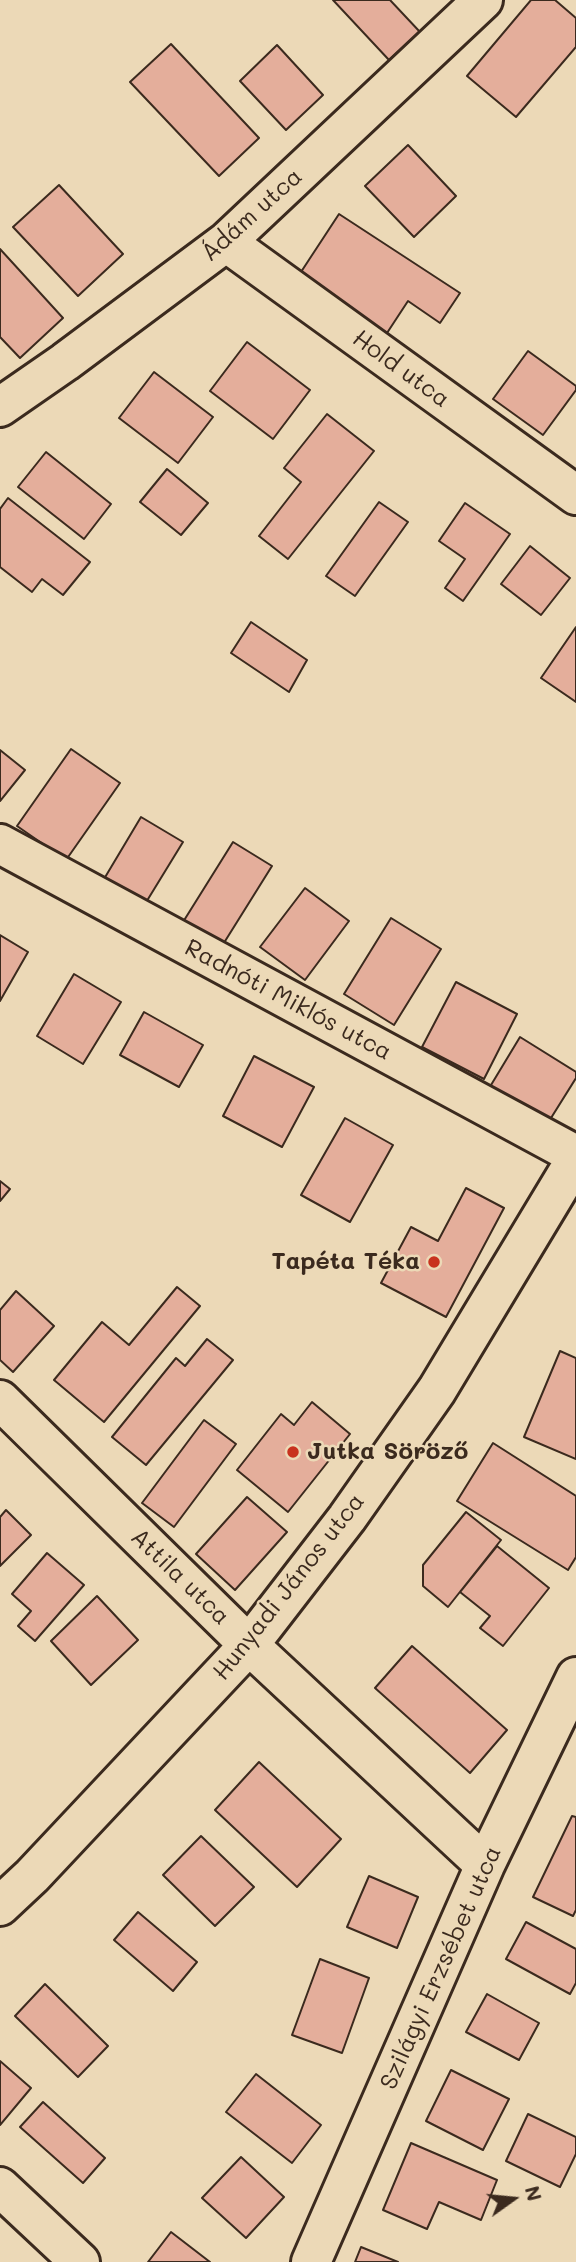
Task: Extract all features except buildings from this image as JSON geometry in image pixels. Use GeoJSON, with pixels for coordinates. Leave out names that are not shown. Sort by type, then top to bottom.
{"type":"FeatureCollection","features":[{"type":"Feature","properties":{"kind":"street","name":"Ádám utca"},"geometry":{"type":"LineString","coordinates":[[0,407],[226,242],[484,0]]}},
{"type":"Feature","properties":{"kind":"street","name":"Hold utca"},"geometry":{"type":"LineString","coordinates":[[226,242],[576,495]]}},
{"type":"Feature","properties":{"kind":"street","name":"Radnóti Miklós utca"},"geometry":{"type":"LineString","coordinates":[[0,845],[576,1157]]}},
{"type":"Feature","properties":{"kind":"street","name":"Hunyadi János utca"},"geometry":{"type":"LineString","coordinates":[[0,1906],[32,1876],[250,1645],[347,1518],[437,1390],[576,1157]]}},
{"type":"Feature","properties":{"kind":"street","name":"Attila utca"},"geometry":{"type":"LineString","coordinates":[[0,1401],[250,1645],[485,1865]]}},
{"type":"Feature","properties":{"kind":"street","name":"Szilágyi Erzsébet utca"},"geometry":{"type":"LineString","coordinates":[[311,2262],[485,1865],[576,1676]]}},
{"type":"Feature","properties":{"kind":"street"},"geometry":{"type":"LineString","coordinates":[[0,2188],[80,2262]]}},
{"type":"Feature","properties":{"kind":"place","name":"Tapéta Téka"},"geometry":{"type":"Point","coordinates":[434,1262]}},
{"type":"Feature","properties":{"kind":"place","name":"Jutka Söröző"},"geometry":{"type":"Point","coordinates":[293,1452]}}]}
